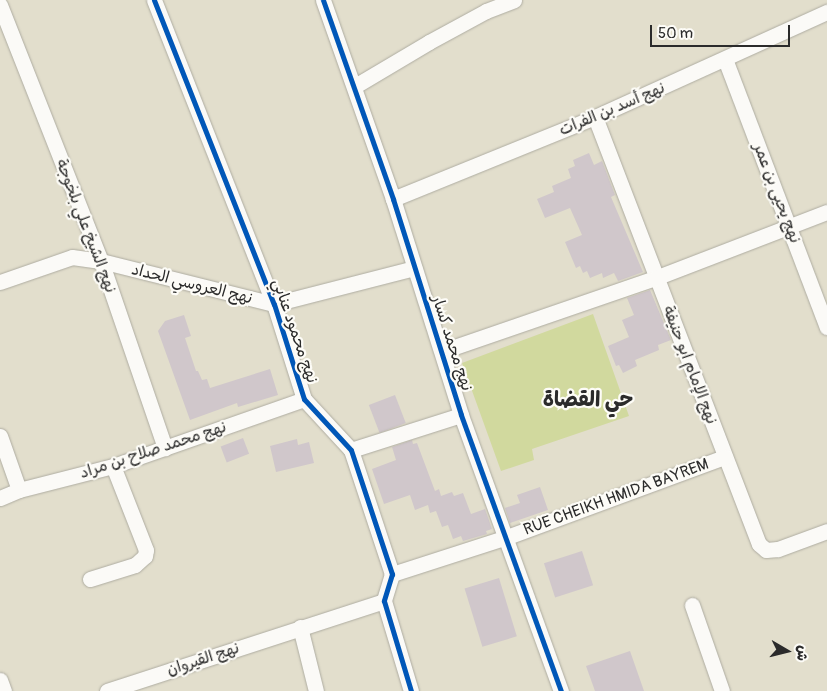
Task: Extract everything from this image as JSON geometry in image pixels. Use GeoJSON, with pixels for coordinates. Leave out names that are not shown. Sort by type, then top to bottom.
{"type":"FeatureCollection","features":[{"type":"Feature","properties":{"kind":"street","name":"نهج محمود عنابي"},"geometry":{"type":"LineString","coordinates":[[154,0],[274,304],[304,399],[351,450],[392,574]]}},
{"type":"Feature","properties":{"kind":"street","name":"نهج محمد كسار"},"geometry":{"type":"LineString","coordinates":[[323,0],[355,86],[393,199],[414,268],[443,351],[461,415],[507,537],[561,691]]}},
{"type":"Feature","properties":{"kind":"street"},"geometry":{"type":"LineString","coordinates":[[355,86],[486,11],[514,0]]}},
{"type":"Feature","properties":{"kind":"street","name":"نهج الشيخ علي بلخوجة"},"geometry":{"type":"LineString","coordinates":[[0,6],[101,261],[165,448]]}},
{"type":"Feature","properties":{"kind":"street","name":"نهج أسد بن الفرات"},"geometry":{"type":"LineString","coordinates":[[393,199],[595,117],[827,12]]}},
{"type":"Feature","properties":{"kind":"street","name":"نهج يحيى بن عمر"},"geometry":{"type":"LineString","coordinates":[[725,59],[790,226],[827,328]]}},
{"type":"Feature","properties":{"kind":"street","name":"نهج الإمام ابو حنيفة"},"geometry":{"type":"LineString","coordinates":[[595,117],[655,278],[759,544],[766,550],[778,549],[827,531]]}},
{"type":"Feature","properties":{"kind":"street"},"geometry":{"type":"LineString","coordinates":[[443,351],[655,278],[827,212]]}},
{"type":"Feature","properties":{"kind":"street","name":"نهج العروسي الحداد"},"geometry":{"type":"LineString","coordinates":[[0,282],[72,257],[101,261],[274,304],[414,268]]}},
{"type":"Feature","properties":{"kind":"street","name":"نهج محمد صلاح بن مراد"},"geometry":{"type":"LineString","coordinates":[[0,498],[19,490],[113,466],[304,399]]}},
{"type":"Feature","properties":{"kind":"street"},"geometry":{"type":"LineString","coordinates":[[351,450],[461,415]]}},
{"type":"Feature","properties":{"kind":"street"},"geometry":{"type":"LineString","coordinates":[[0,436],[19,490]]}},
{"type":"Feature","properties":{"kind":"street","name":"RUE CHEIKH HMIDA BAYREM"},"geometry":{"type":"LineString","coordinates":[[392,574],[507,537],[725,457]]}},
{"type":"Feature","properties":{"kind":"street"},"geometry":{"type":"LineString","coordinates":[[90,579],[135,565],[146,556],[146,550],[113,466]]}},
{"type":"Feature","properties":{"kind":"street"},"geometry":{"type":"LineString","coordinates":[[392,574],[384,601],[411,691]]}},
{"type":"Feature","properties":{"kind":"street","name":"نهج القيروان"},"geometry":{"type":"LineString","coordinates":[[107,691],[384,601]]}},
{"type":"Feature","properties":{"kind":"street"},"geometry":{"type":"LineString","coordinates":[[692,604],[722,691]]}},
{"type":"Feature","properties":{"kind":"street"},"geometry":{"type":"LineString","coordinates":[[300,627],[316,691]]}},
{"type":"Feature","properties":{"kind":"street"},"geometry":{"type":"LineString","coordinates":[[0,680],[4,691]]}},
{"type":"Feature","properties":{"kind":"green space"},"geometry":{"type":"Polygon","coordinates":[[[593,314],[629,416],[532,449],[534,460],[501,471],[462,363],[593,314]]]}},
{"type":"Feature","properties":{"kind":"building"},"geometry":{"type":"Polygon","coordinates":[[[589,153],[594,165],[602,161],[615,195],[611,197],[643,272],[618,281],[614,273],[603,278],[602,273],[590,278],[587,271],[583,273],[580,266],[576,268],[565,242],[582,235],[570,208],[545,218],[537,199],[554,192],[552,186],[571,178],[568,169],[575,166],[573,160],[589,153]]]}},
{"type":"Feature","properties":{"kind":"building"},"geometry":{"type":"Polygon","coordinates":[[[650,290],[671,340],[658,345],[659,350],[635,360],[637,366],[623,373],[619,365],[616,366],[608,346],[629,337],[622,320],[634,315],[627,298],[650,290]]]}},
{"type":"Feature","properties":{"kind":"building"},"geometry":{"type":"Polygon","coordinates":[[[184,315],[191,336],[185,338],[196,371],[198,371],[202,380],[207,379],[210,388],[270,369],[278,395],[238,407],[237,403],[190,420],[158,331],[165,321],[184,315]]]}},
{"type":"Feature","properties":{"kind":"building"},"geometry":{"type":"Polygon","coordinates":[[[395,395],[406,423],[380,433],[369,405],[395,395]]]}},
{"type":"Feature","properties":{"kind":"building"},"geometry":{"type":"Polygon","coordinates":[[[243,438],[249,454],[227,462],[221,447],[243,438]]]}},
{"type":"Feature","properties":{"kind":"building"},"geometry":{"type":"Polygon","coordinates":[[[297,439],[298,445],[309,442],[314,463],[276,472],[270,446],[297,439]]]}},
{"type":"Feature","properties":{"kind":"building"},"geometry":{"type":"Polygon","coordinates":[[[412,440],[413,444],[417,443],[435,491],[439,489],[441,496],[452,492],[454,496],[463,493],[471,514],[485,509],[492,529],[486,531],[487,534],[463,541],[461,536],[453,539],[448,525],[442,527],[436,511],[430,513],[428,505],[415,510],[410,495],[384,504],[372,469],[396,460],[392,447],[412,440]]]}},
{"type":"Feature","properties":{"kind":"building"},"geometry":{"type":"Polygon","coordinates":[[[540,487],[548,510],[510,523],[505,508],[520,503],[517,495],[540,487]]]}},
{"type":"Feature","properties":{"kind":"building"},"geometry":{"type":"Polygon","coordinates":[[[582,551],[593,585],[555,598],[544,563],[582,551]]]}},
{"type":"Feature","properties":{"kind":"building"},"geometry":{"type":"Polygon","coordinates":[[[499,578],[517,636],[482,647],[465,589],[499,578]]]}},
{"type":"Feature","properties":{"kind":"building"},"geometry":{"type":"Polygon","coordinates":[[[630,651],[644,691],[595,691],[586,666],[630,651]]]}},
{"type":"Feature","properties":{"kind":"cycle path"},"geometry":{"type":"LineString","coordinates":[[154,0],[274,304],[304,399],[351,450],[392,574],[384,601],[411,691]]}},
{"type":"Feature","properties":{"kind":"cycle path"},"geometry":{"type":"LineString","coordinates":[[323,0],[393,199],[461,415],[561,691]]}},
{"type":"Feature","properties":{"kind":"district","name":"حي القضاة"},"geometry":{"type":"Point","coordinates":[588,400]}}]}
